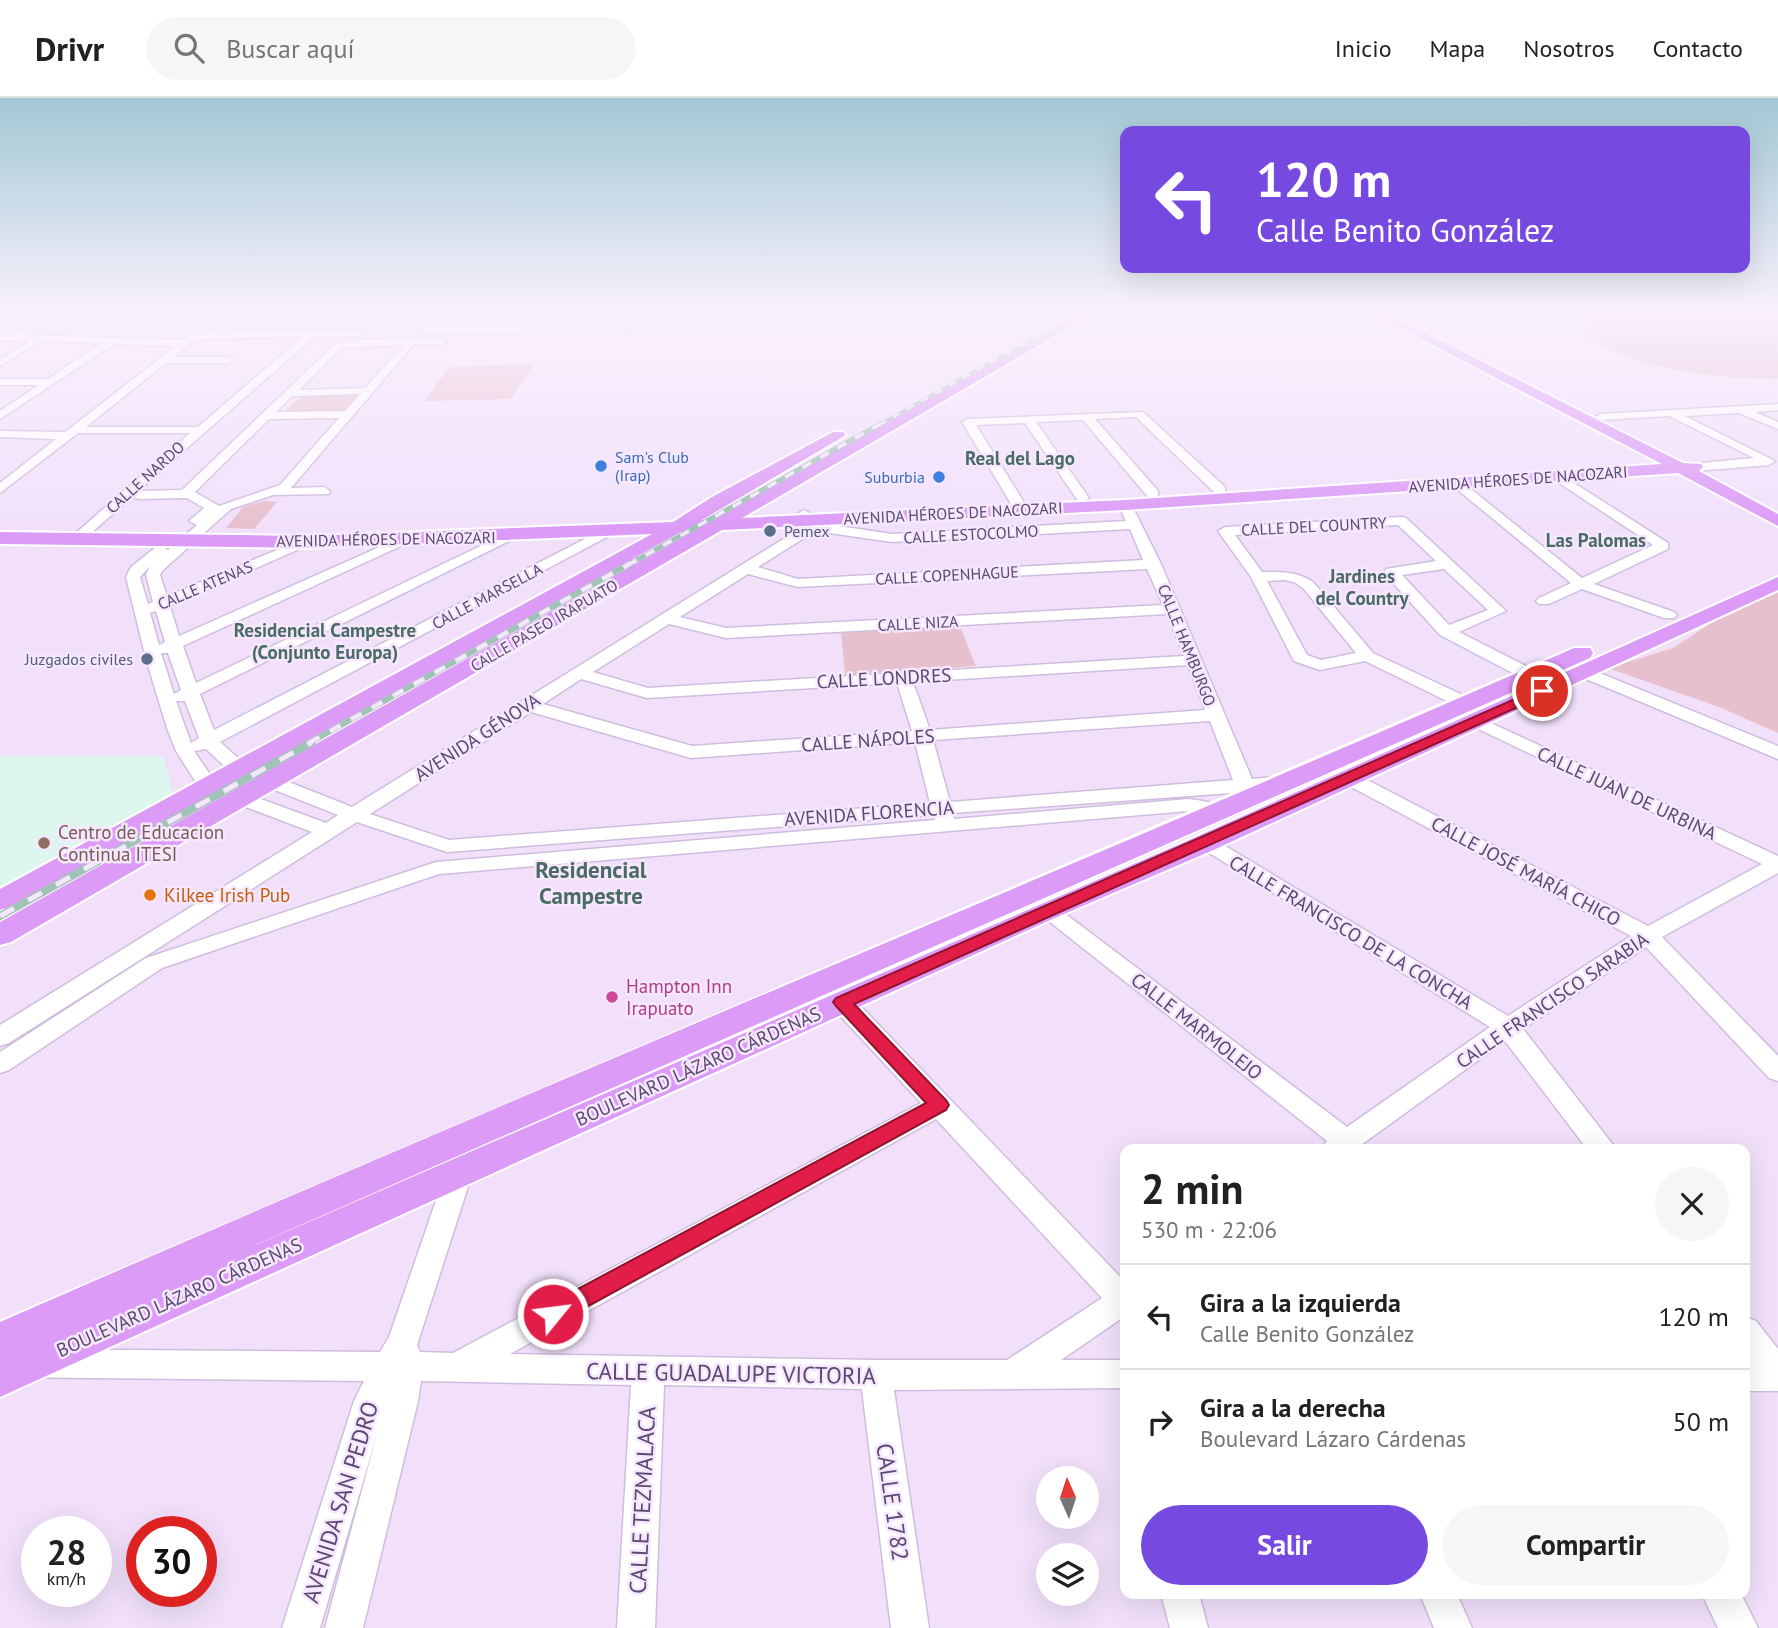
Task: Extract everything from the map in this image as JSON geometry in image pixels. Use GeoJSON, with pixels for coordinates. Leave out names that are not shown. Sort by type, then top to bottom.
{"type":"FeatureCollection","features":[{"type":"Feature","properties":{"kind":"main road","name":"CALLE PASEO IRAPUATO"},"geometry":{"type":"LineString","coordinates":[[775,472],[946,385]]}},
{"type":"Feature","properties":{"kind":"main road"},"geometry":{"type":"LineString","coordinates":[[1522,385],[1682,465],[1778,506]]}},
{"type":"Feature","properties":{"kind":"main road"},"geometry":{"type":"LineString","coordinates":[[1539,385],[1601,417],[1778,521]]}},
{"type":"Feature","properties":{"kind":"main road","name":"CALLE PASEO IRAPUATO"},"geometry":{"type":"LineString","coordinates":[[0,935],[274,781],[724,514],[775,472],[857,424]]}},
{"type":"Feature","properties":{"kind":"main road","name":"AVENIDA HÉROES DE NACOZARI"},"geometry":{"type":"LineString","coordinates":[[806,517],[1153,494],[1560,478],[1682,465]]}},
{"type":"Feature","properties":{"kind":"main road","name":"AVENIDA HÉROES DE NACOZARI"},"geometry":{"type":"LineString","coordinates":[[724,514],[806,517],[1125,505],[1682,465]]}},
{"type":"Feature","properties":{"kind":"main road"},"geometry":{"type":"LineString","coordinates":[[775,472],[780,504],[806,517]]}},
{"type":"Feature","properties":{"kind":"main road","name":"CALLE PASEO IRAPUATO"},"geometry":{"type":"LineString","coordinates":[[0,901],[676,522],[724,514]]}},
{"type":"Feature","properties":{"kind":"main road"},"geometry":{"type":"LineString","coordinates":[[676,522],[724,514]]}},
{"type":"Feature","properties":{"kind":"main road","name":"AVENIDA HÉROES DE NACOZARI"},"geometry":{"type":"LineString","coordinates":[[182,538],[431,533],[676,522]]}},
{"type":"Feature","properties":{"kind":"main road","name":"AVENIDA HÉROES DE NACOZARI"},"geometry":{"type":"LineString","coordinates":[[0,538],[182,538],[308,542],[540,534],[612,526]]}},
{"type":"Feature","properties":{"kind":"main road","name":"AVENIDA HÉROES DE NACOZARI"},"geometry":{"type":"LineString","coordinates":[[0,532],[79,537]]}},
{"type":"Feature","properties":{"kind":"main road","name":"BOULEVARD LÁZARO CÁRDENAS"},"geometry":{"type":"LineString","coordinates":[[466,1153],[842,1002],[1205,842],[1347,777],[1470,712],[1530,675],[1669,615],[1778,562]]}},
{"type":"Feature","properties":{"kind":"main road","name":"BOULEVARD LÁZARO CÁRDENAS"},"geometry":{"type":"LineString","coordinates":[[7,1362],[1217,813],[1291,781],[1470,712],[1585,672],[1778,583]]}},
{"type":"Feature","properties":{"kind":"street"},"geometry":{"type":"LineString","coordinates":[[0,416],[46,385]]}},
{"type":"Feature","properties":{"kind":"street"},"geometry":{"type":"LineString","coordinates":[[0,489],[129,385]]}},
{"type":"Feature","properties":{"kind":"street","name":"CALLE NARDO"},"geometry":{"type":"LineString","coordinates":[[79,537],[251,385]]}},
{"type":"Feature","properties":{"kind":"street"},"geometry":{"type":"LineString","coordinates":[[189,494],[191,487],[298,385]]}},
{"type":"Feature","properties":{"kind":"street"},"geometry":{"type":"LineString","coordinates":[[329,831],[208,786],[185,751],[167,702],[133,577],[136,570],[226,506],[284,488],[373,385]]}},
{"type":"Feature","properties":{"kind":"street"},"geometry":{"type":"LineString","coordinates":[[290,393],[368,391]]}},
{"type":"Feature","properties":{"kind":"street"},"geometry":{"type":"LineString","coordinates":[[1601,417],[1778,407]]}},
{"type":"Feature","properties":{"kind":"street"},"geometry":{"type":"LineString","coordinates":[[1741,409],[1778,426]]}},
{"type":"Feature","properties":{"kind":"street"},"geometry":{"type":"LineString","coordinates":[[1671,413],[1773,461]]}},
{"type":"Feature","properties":{"kind":"street"},"geometry":{"type":"LineString","coordinates":[[266,416],[348,414]]}},
{"type":"Feature","properties":{"kind":"street"},"geometry":{"type":"LineString","coordinates":[[1018,504],[968,422],[1139,414],[1220,491]]}},
{"type":"Feature","properties":{"kind":"street"},"geometry":{"type":"LineString","coordinates":[[1086,416],[1153,494]]}},
{"type":"Feature","properties":{"kind":"street"},"geometry":{"type":"LineString","coordinates":[[1028,419],[1083,498]]}},
{"type":"Feature","properties":{"kind":"street"},"geometry":{"type":"LineString","coordinates":[[0,434],[199,430]]}},
{"type":"Feature","properties":{"kind":"street","name":"AVENIDA HÉROES DE NACOZARI"},"geometry":{"type":"LineString","coordinates":[[1682,465],[1773,461]]}},
{"type":"Feature","properties":{"kind":"street"},"geometry":{"type":"LineString","coordinates":[[1544,601],[1663,546],[1560,478]]}},
{"type":"Feature","properties":{"kind":"street"},"geometry":{"type":"LineString","coordinates":[[1454,483],[1581,584],[1669,615]]}},
{"type":"Feature","properties":{"kind":"street"},"geometry":{"type":"LineString","coordinates":[[275,492],[324,491]]}},
{"type":"Feature","properties":{"kind":"street"},"geometry":{"type":"LineString","coordinates":[[138,495],[189,494],[213,507],[182,538]]}},
{"type":"Feature","properties":{"kind":"street","name":"CALLE HAMBURGO"},"geometry":{"type":"LineString","coordinates":[[1125,505],[1154,564],[1245,786]]}},
{"type":"Feature","properties":{"kind":"street","name":"CALLE ESTOCOLMO"},"geometry":{"type":"LineString","coordinates":[[806,517],[840,531],[892,538],[1135,525]]}},
{"type":"Feature","properties":{"kind":"street","name":"AVENIDA GÉNOVA"},"geometry":{"type":"LineString","coordinates":[[0,1037],[804,532],[806,517]]}},
{"type":"Feature","properties":{"kind":"street","name":"CALLE DEL COUNTRY"},"geometry":{"type":"LineString","coordinates":[[1367,656],[1320,665],[1300,658],[1258,577],[1225,531],[1401,520],[1498,611],[1446,632]]}},
{"type":"Feature","properties":{"kind":"street","name":"CALLE MARSELLA"},"geometry":{"type":"LineString","coordinates":[[185,751],[210,742],[612,526]]}},
{"type":"Feature","properties":{"kind":"street","name":"AVENIDA FLORENCIA"},"geometry":{"type":"LineString","coordinates":[[182,538],[155,569],[153,575],[174,644],[210,742],[239,769],[355,815],[447,846],[943,816],[1188,806],[1206,807],[1217,813]]}},
{"type":"Feature","properties":{"kind":"street"},"geometry":{"type":"LineString","coordinates":[[167,702],[506,539]]}},
{"type":"Feature","properties":{"kind":"street"},"geometry":{"type":"LineString","coordinates":[[152,654],[407,540]]}},
{"type":"Feature","properties":{"kind":"street","name":"CALLE ATENAS"},"geometry":{"type":"LineString","coordinates":[[141,612],[308,542]]}},
{"type":"Feature","properties":{"kind":"street","name":"CALLE COPENHAGUE"},"geometry":{"type":"LineString","coordinates":[[743,568],[798,583],[1154,564]]}},
{"type":"Feature","properties":{"kind":"street"},"geometry":{"type":"LineString","coordinates":[[1447,564],[1391,572],[1446,632],[1530,675]]}},
{"type":"Feature","properties":{"kind":"street"},"geometry":{"type":"LineString","coordinates":[[1258,577],[1298,578],[1308,585],[1367,656],[1470,712]]}},
{"type":"Feature","properties":{"kind":"street","name":"CALLE NIZA"},"geometry":{"type":"LineString","coordinates":[[664,618],[726,633],[1173,609]]}},
{"type":"Feature","properties":{"kind":"street","name":"CALLE LONDRES"},"geometry":{"type":"LineString","coordinates":[[578,673],[647,693],[1193,660]]}},
{"type":"Feature","properties":{"kind":"street"},"geometry":{"type":"LineString","coordinates":[[1585,672],[1778,753]]}},
{"type":"Feature","properties":{"kind":"street"},"geometry":{"type":"LineString","coordinates":[[904,677],[923,736],[943,816]]}},
{"type":"Feature","properties":{"kind":"street","name":"CALLE NÁPOLES"},"geometry":{"type":"LineString","coordinates":[[527,705],[691,752],[1215,715]]}},
{"type":"Feature","properties":{"kind":"street","name":"CALLE JUAN DE URBINA"},"geometry":{"type":"LineString","coordinates":[[1470,712],[1778,864]]}},
{"type":"Feature","properties":{"kind":"street","name":"CALLE JOSÉ MARÍA CHICO"},"geometry":{"type":"LineString","coordinates":[[1347,777],[1648,935],[1778,1072]]}},
{"type":"Feature","properties":{"kind":"street","name":"AVENIDA FLORENCIA"},"geometry":{"type":"LineString","coordinates":[[436,868],[1291,781]]}},
{"type":"Feature","properties":{"kind":"street","name":"CALLE FRANCISCO DE LA CONCHA"},"geometry":{"type":"LineString","coordinates":[[1205,842],[1508,1027],[1598,1144]]}},
{"type":"Feature","properties":{"kind":"street"},"geometry":{"type":"LineString","coordinates":[[0,1064],[154,963],[436,868],[447,857],[447,846]]}},
{"type":"Feature","properties":{"kind":"street","name":"CALLE FRANCISCO SARABIA"},"geometry":{"type":"LineString","coordinates":[[1341,1144],[1508,1027],[1648,935],[1778,864]]}},
{"type":"Feature","properties":{"kind":"street","name":"CALLE MARMOLEJO"},"geometry":{"type":"LineString","coordinates":[[1047,911],[1339,1144]]}},
{"type":"Feature","properties":{"kind":"street"},"geometry":{"type":"LineString","coordinates":[[132,955],[154,963]]}},
{"type":"Feature","properties":{"kind":"street"},"geometry":{"type":"LineString","coordinates":[[842,1002],[1120,1295]]}},
{"type":"Feature","properties":{"kind":"street"},"geometry":{"type":"LineString","coordinates":[[456,1367],[939,1105]]}},
{"type":"Feature","properties":{"kind":"street","name":"AVENIDA SAN PEDRO"},"geometry":{"type":"LineString","coordinates":[[301,1628],[370,1401],[399,1358],[466,1153]]}},
{"type":"Feature","properties":{"kind":"street"},"geometry":{"type":"LineString","coordinates":[[1013,1374],[1120,1303]]}},
{"type":"Feature","properties":{"kind":"street"},"geometry":{"type":"LineString","coordinates":[[1750,1338],[1778,1374]]}},
{"type":"Feature","properties":{"kind":"street","name":"AVENIDA SAN PEDRO"},"geometry":{"type":"LineString","coordinates":[[344,1628],[402,1401],[399,1358]]}},
{"type":"Feature","properties":{"kind":"street","name":"CALLE GUADALUPE VICTORIA"},"geometry":{"type":"LineString","coordinates":[[7,1362],[399,1358],[456,1367],[876,1375],[1013,1374],[1120,1378]]}},
{"type":"Feature","properties":{"kind":"street","name":"CALLE TEZMALACA"},"geometry":{"type":"LineString","coordinates":[[636,1628],[648,1372]]}},
{"type":"Feature","properties":{"kind":"street"},"geometry":{"type":"LineString","coordinates":[[1750,1376],[1778,1374]]}},
{"type":"Feature","properties":{"kind":"street","name":"CALLE 1782"},"geometry":{"type":"LineString","coordinates":[[876,1375],[910,1628]]}},
{"type":"Feature","properties":{"kind":"street"},"geometry":{"type":"LineString","coordinates":[[1181,1599],[1189,1628]]}},
{"type":"Feature","properties":{"kind":"street"},"geometry":{"type":"LineString","coordinates":[[1440,1599],[1453,1628]]}},
{"type":"Feature","properties":{"kind":"street"},"geometry":{"type":"LineString","coordinates":[[1723,1599],[1740,1628]]}},
{"type":"Feature","properties":{"kind":"shaded area"},"geometry":{"type":"Polygon","coordinates":[[[436,385],[519,385],[510,399],[425,401],[436,385]]]}},
{"type":"Feature","properties":{"kind":"shaded area"},"geometry":{"type":"Polygon","coordinates":[[[359,394],[345,411],[283,413],[302,395],[359,394]]]}},
{"type":"Feature","properties":{"kind":"shaded area"},"geometry":{"type":"Polygon","coordinates":[[[263,501],[277,502],[254,529],[226,528],[243,507],[263,501]]]}},
{"type":"Feature","properties":{"kind":"shaded area"},"geometry":{"type":"Polygon","coordinates":[[[1778,589],[1778,733],[1719,707],[1608,668],[1673,648],[1722,616],[1778,589]]]}},
{"type":"Feature","properties":{"kind":"shaded area"},"geometry":{"type":"Polygon","coordinates":[[[959,624],[976,666],[845,675],[841,631],[959,624]]]}},
{"type":"Feature","properties":{"kind":"shaded area","name":"Centro de Educacion Continua ITESI"},"geometry":{"type":"Polygon","coordinates":[[[0,756],[163,756],[174,797],[0,889],[0,756]]]}},
{"type":"Feature","properties":{"kind":"railway"},"geometry":{"type":"LineString","coordinates":[[879,425],[950,385]]}},
{"type":"Feature","properties":{"kind":"railway"},"geometry":{"type":"LineString","coordinates":[[628,565],[882,423]]}},
{"type":"Feature","properties":{"kind":"railway"},"geometry":{"type":"LineString","coordinates":[[309,743],[631,563]]}},
{"type":"Feature","properties":{"kind":"railway"},"geometry":{"type":"LineString","coordinates":[[0,916],[312,742]]}},
{"type":"Feature","properties":{"kind":"place","name":"Sam's Club (Irap)"},"geometry":{"type":"Point","coordinates":[601,466]}},
{"type":"Feature","properties":{"kind":"place","name":"Suburbia"},"geometry":{"type":"Point","coordinates":[939,477]}},
{"type":"Feature","properties":{"kind":"place","name":"Pemex"},"geometry":{"type":"Point","coordinates":[770,531]}},
{"type":"Feature","properties":{"kind":"place","name":"Juzgados civiles"},"geometry":{"type":"Point","coordinates":[147,659]}},
{"type":"Feature","properties":{"kind":"place","name":"Centro de Educacion Continua ITESI"},"geometry":{"type":"Point","coordinates":[44,843]}},
{"type":"Feature","properties":{"kind":"place","name":"Kilkee Irish Pub"},"geometry":{"type":"Point","coordinates":[150,895]}},
{"type":"Feature","properties":{"kind":"place","name":"Hampton Inn Irapuato"},"geometry":{"type":"Point","coordinates":[612,997]}},
{"type":"Feature","properties":{"kind":"district","name":"Real del Lago"},"geometry":{"type":"Point","coordinates":[1020,458]}},
{"type":"Feature","properties":{"kind":"district","name":"Las Palomas"},"geometry":{"type":"Point","coordinates":[1596,540]}},
{"type":"Feature","properties":{"kind":"district","name":"Jardines del Country"},"geometry":{"type":"Point","coordinates":[1362,587]}},
{"type":"Feature","properties":{"kind":"district","name":"Residencial Campestre (Conjunto Europa)"},"geometry":{"type":"Point","coordinates":[325,641]}},
{"type":"Feature","properties":{"kind":"district","name":"Residencial Campestre"},"geometry":{"type":"Point","coordinates":[591,882]}},
{"type":"Feature","properties":{"kind":"route"},"geometry":{"type":"LineString","coordinates":[[553,1314],[939,1105],[842,1002],[1199,846],[1542,691]]}}]}
